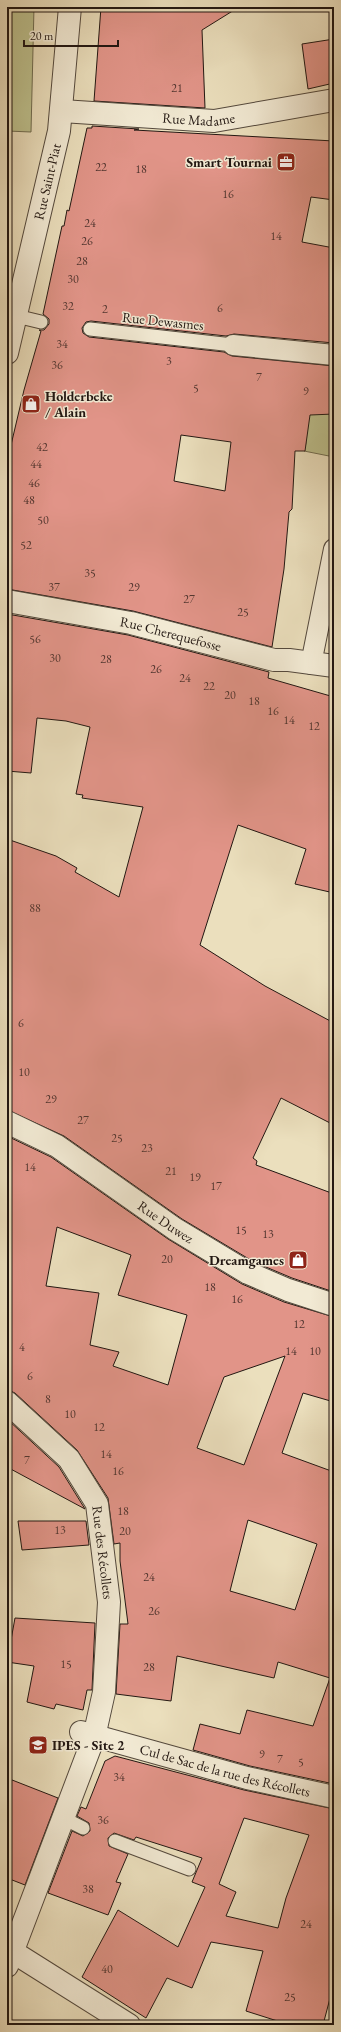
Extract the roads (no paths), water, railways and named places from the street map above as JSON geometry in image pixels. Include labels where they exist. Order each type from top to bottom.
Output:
[{"type":"street","name":"Rue Saint-Piat","points":[[7,353],[14,306],[59,131],[62,111],[70,7]]},
{"type":"street","name":"Rue Madame","points":[[62,111],[214,121],[334,100]]},
{"type":"street","points":[[233,345],[334,356]]},
{"type":"street","points":[[311,664],[334,549]]},
{"type":"street","name":"Rue Cherequefosse","points":[[7,601],[131,623],[274,660],[289,660],[334,666]]},
{"type":"street","name":"Rue Duwez","points":[[7,1122],[57,1146],[175,1229],[248,1273],[288,1290],[334,1304]]},
{"type":"street","name":"Rue des Récollets","points":[[7,1402],[69,1459],[97,1504],[109,1602],[104,1692],[87,1734],[63,1818],[9,1956]]},
{"type":"street","name":"Cul de Sac de la rue des Récollets","points":[[87,1734],[247,1778],[334,1797]]},
{"type":"street","points":[[9,1956],[129,2025]]},
{"type":"lane","points":[[14,306],[41,322]]},
{"type":"lane","name":"Rue Dewasmes","points":[[90,329],[233,345]]},
{"type":"lane","points":[[63,1818],[83,1828]]},
{"type":"lane","points":[[115,1841],[189,1869]]},
{"type":"place","name":"Smart Tournai","points":[[286,162]]},
{"type":"place","name":"Holderbeke / Alain","points":[[31,404]]},
{"type":"place","name":"Dreamgames","points":[[298,1260]]},
{"type":"place","name":"IPES - Site 2","points":[[38,1745]]}]
